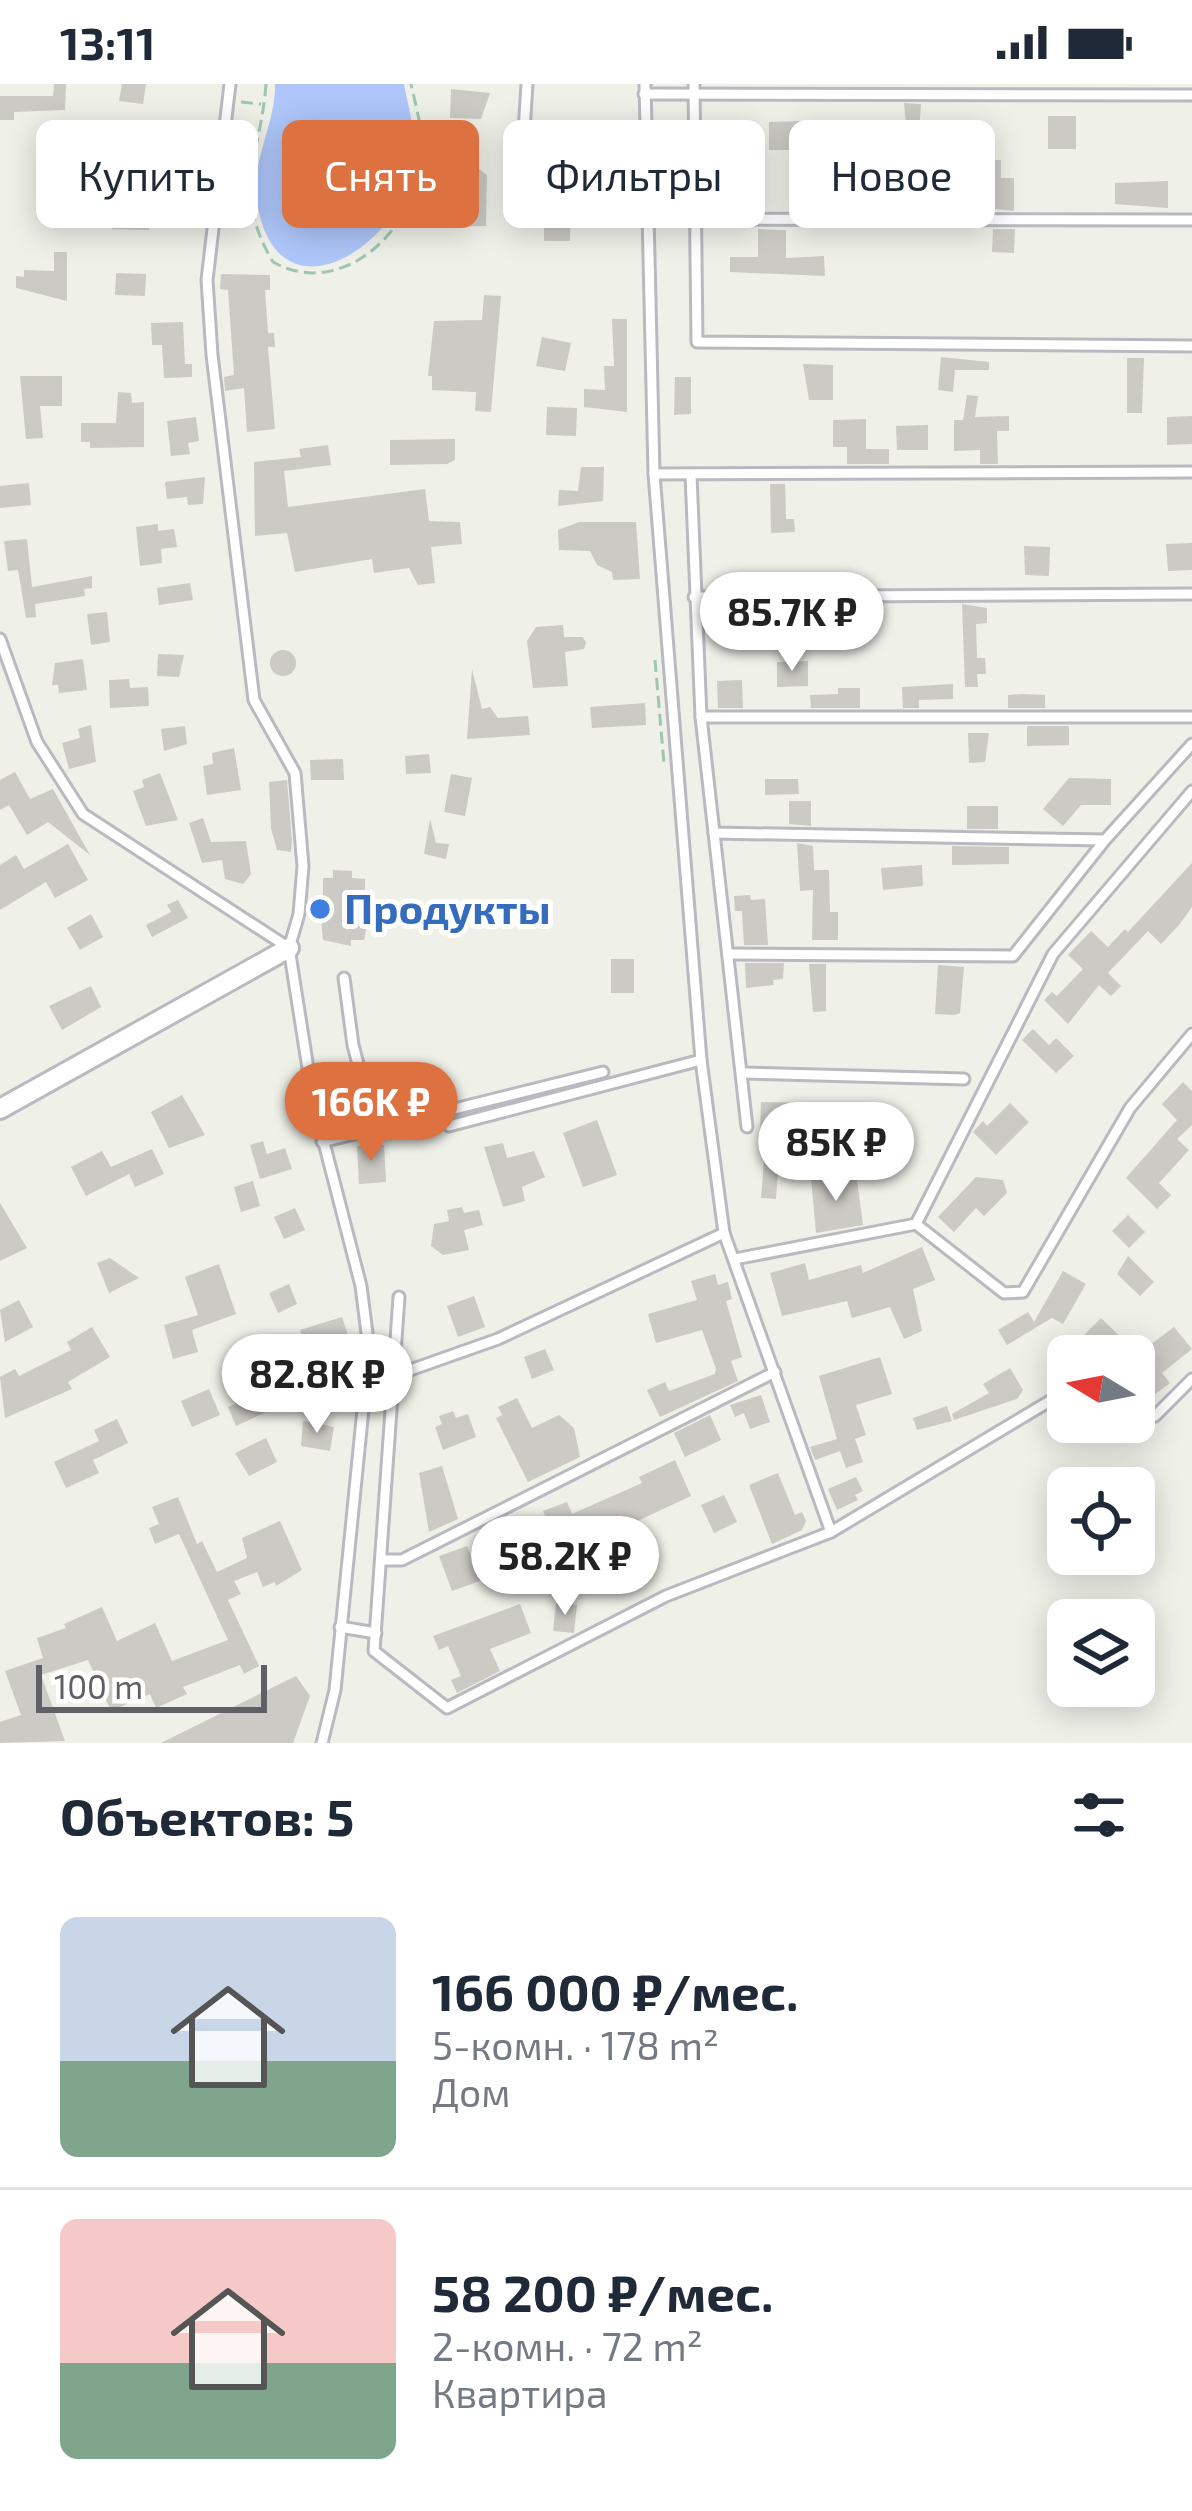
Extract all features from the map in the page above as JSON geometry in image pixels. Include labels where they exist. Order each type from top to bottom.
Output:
[{"type":"street","points":[[0,1109],[289,948]]},
{"type":"lane","points":[[230,84],[207,280],[212,356],[254,700],[295,773],[303,866],[299,914],[289,948],[322,1142],[361,1286],[367,1370],[335,1690],[322,1743]]},
{"type":"lane","points":[[525,120],[527,84]]},
{"type":"lane","points":[[831,1532],[724,1233],[701,1060],[654,474],[645,89],[1192,95]]},
{"type":"lane","points":[[694,89],[694,120]]},
{"type":"lane","points":[[765,219],[1192,220]]},
{"type":"lane","points":[[694,228],[693,333],[706,346],[1192,346]]},
{"type":"lane","points":[[654,474],[1192,472]]},
{"type":"lane","points":[[691,475],[701,717],[747,1127]]},
{"type":"lane","points":[[694,597],[1192,594]]},
{"type":"lane","points":[[0,639],[37,742],[83,814],[289,948]]},
{"type":"lane","points":[[701,717],[1192,717]]},
{"type":"lane","points":[[728,954],[1013,956],[1105,840],[1192,745]]},
{"type":"lane","points":[[916,1224],[1053,954],[1192,790]]},
{"type":"lane","points":[[714,833],[1105,840]]},
{"type":"lane","points":[[344,978],[353,1045],[375,1129]]},
{"type":"lane","points":[[735,1259],[916,1224],[1004,1293],[1023,1292],[1130,1108],[1192,1034]]},
{"type":"lane","points":[[448,1126],[701,1060]]},
{"type":"lane","points":[[322,1142],[603,1072]]},
{"type":"lane","points":[[742,1073],[964,1079]]},
{"type":"lane","points":[[396,1375],[498,1339],[724,1233]]},
{"type":"lane","points":[[399,1297],[374,1652],[447,1708],[666,1595],[831,1532],[1047,1403]]},
{"type":"lane","points":[[316,1366],[367,1370]]},
{"type":"lane","points":[[383,1560],[402,1559],[776,1372]]},
{"type":"lane","points":[[1155,1415],[1192,1379]]},
{"type":"lane","points":[[340,1628],[376,1633]]},
{"type":"path","points":[[266,84],[248,171],[256,226],[273,262],[306,274],[328,273],[382,244],[410,197],[423,155],[411,84]]},
{"type":"path","points":[[228,101],[262,104]]},
{"type":"water","points":[[275,84],[404,84],[411,120],[282,120],[282,228],[382,228],[337,261],[311,266],[287,260],[269,239],[258,204],[258,171]]},
{"type":"building","points":[[54,84],[66,84],[65,110],[14,112],[14,120],[0,120],[0,96],[53,96]]},
{"type":"building","points":[[122,84],[146,84],[143,104],[119,101]]},
{"type":"building","points":[[451,89],[490,93],[481,119],[450,118]]},
{"type":"building","points":[[904,103],[921,104],[920,120],[906,120]]},
{"type":"building","points":[[1048,116],[1076,116],[1076,149],[1048,149]]},
{"type":"building","points":[[789,121],[789,150],[769,150],[769,122]]},
{"type":"building","points":[[995,160],[1001,160],[1001,178],[1014,178],[1014,211],[995,209]]},
{"type":"building","points":[[479,169],[487,175],[486,226],[479,226]]},
{"type":"building","points":[[1168,181],[1168,208],[1115,204],[1115,183]]},
{"type":"building","points":[[544,228],[570,228],[570,241],[544,241]]},
{"type":"building","points":[[758,229],[786,230],[786,258],[824,256],[825,276],[730,272],[730,257],[758,257]]},
{"type":"building","points":[[993,229],[1015,229],[1014,253],[992,252]]},
{"type":"building","points":[[54,252],[67,252],[67,301],[16,288],[16,276],[24,277],[24,270],[54,271]]},
{"type":"building","points":[[116,273],[146,274],[145,296],[115,295]]},
{"type":"building","points":[[221,274],[270,275],[270,290],[265,290],[268,333],[274,333],[275,347],[268,347],[275,429],[247,432],[244,388],[225,391],[224,377],[234,375],[228,290],[220,289]]},
{"type":"building","points":[[484,295],[501,296],[491,412],[475,411],[476,392],[432,390],[432,376],[428,376],[434,321],[482,320]]},
{"type":"building","points":[[612,319],[627,319],[627,412],[584,407],[584,389],[605,390],[604,366],[614,366]]},
{"type":"building","points":[[183,322],[185,364],[192,364],[192,377],[164,378],[162,345],[152,345],[151,323]]},
{"type":"building","points":[[542,337],[571,343],[565,371],[536,366]]},
{"type":"building","points":[[941,357],[989,362],[989,370],[955,370],[953,392],[938,390]]},
{"type":"building","points":[[1127,358],[1144,358],[1142,413],[1127,413]]},
{"type":"building","points":[[803,364],[833,365],[833,400],[809,400]]},
{"type":"building","points":[[20,376],[62,376],[62,406],[40,406],[43,438],[26,439]]},
{"type":"building","points":[[675,377],[691,377],[691,414],[674,415]]},
{"type":"building","points":[[118,392],[131,393],[132,403],[144,402],[144,447],[90,448],[90,442],[81,442],[81,423],[116,423]]},
{"type":"building","points":[[967,395],[978,396],[975,417],[1009,416],[1009,431],[997,431],[998,464],[980,464],[980,450],[954,451],[954,420],[963,420]]},
{"type":"building","points":[[547,407],[577,408],[576,436],[546,435]]},
{"type":"building","points":[[1192,416],[1192,444],[1167,445],[1167,417]]},
{"type":"building","points":[[196,417],[199,441],[188,443],[190,454],[171,456],[167,421]]},
{"type":"building","points":[[866,419],[866,449],[889,449],[889,464],[847,464],[847,447],[833,447],[833,420]]},
{"type":"building","points":[[928,425],[928,450],[897,450],[896,426]]},
{"type":"building","points":[[455,439],[455,460],[447,464],[390,465],[390,440]]},
{"type":"building","points":[[328,445],[331,465],[284,471],[288,507],[425,489],[429,521],[460,522],[462,544],[431,547],[435,583],[418,585],[409,568],[374,573],[372,559],[295,572],[287,533],[255,536],[254,462],[301,457],[299,449]]},
{"type":"building","points":[[581,467],[604,467],[603,501],[558,506],[559,490],[578,491]]},
{"type":"building","points":[[205,477],[203,504],[188,505],[187,497],[167,499],[165,482]]},
{"type":"building","points":[[29,483],[31,505],[0,508],[0,486]]},
{"type":"building","points":[[770,484],[785,484],[786,519],[794,519],[795,532],[771,533]]},
{"type":"building","points":[[579,522],[636,522],[640,579],[613,580],[612,572],[597,565],[590,551],[559,550],[558,530]]},
{"type":"building","points":[[158,524],[158,531],[174,529],[177,547],[161,549],[162,563],[140,566],[136,527]]},
{"type":"building","points":[[27,539],[32,587],[92,576],[92,588],[84,589],[85,596],[35,604],[36,617],[26,618],[18,570],[8,571],[4,541]]},
{"type":"building","points":[[1192,543],[1192,570],[1168,571],[1166,544]]},
{"type":"building","points":[[1024,546],[1050,547],[1049,576],[1025,575]]},
{"type":"building","points":[[190,583],[193,600],[159,605],[157,588]]},
{"type":"building","points":[[962,604],[987,608],[987,623],[976,624],[977,658],[985,658],[986,674],[977,674],[978,687],[965,687]]},
{"type":"building","points":[[711,606],[731,606],[732,632],[712,633]]},
{"type":"building","points":[[107,612],[110,642],[91,645],[87,614]]},
{"type":"building","points":[[563,625],[564,637],[583,637],[586,643],[584,649],[565,652],[568,686],[533,688],[527,641],[536,627]]},
{"type":"building","points":[[283,650],[296,663],[283,676],[270,663]]},
{"type":"building","points":[[158,654],[184,655],[179,677],[157,676]]},
{"type":"building","points":[[83,659],[87,690],[59,693],[58,685],[52,685],[55,663]]},
{"type":"building","points":[[808,661],[808,686],[777,687],[777,662]]},
{"type":"building","points":[[472,669],[482,709],[490,707],[498,718],[528,716],[530,735],[467,739]]},
{"type":"building","points":[[129,679],[130,688],[148,687],[149,706],[110,708],[109,680]]},
{"type":"building","points":[[742,680],[743,708],[718,708],[717,681]]},
{"type":"building","points":[[953,684],[953,699],[919,700],[919,708],[903,708],[902,687]]},
{"type":"building","points":[[838,688],[860,688],[860,708],[811,708],[810,695],[838,694]]},
{"type":"building","points":[[1008,695],[1045,695],[1045,708],[1008,708]]},
{"type":"building","points":[[645,703],[646,725],[592,728],[590,707]]},
{"type":"building","points":[[91,725],[96,762],[69,769],[62,743],[80,738],[78,729]]},
{"type":"building","points":[[185,726],[187,744],[164,751],[161,729]]},
{"type":"building","points":[[1027,726],[1069,726],[1069,745],[1027,746]]},
{"type":"building","points":[[968,733],[989,733],[985,762],[969,763]]},
{"type":"building","points":[[234,748],[241,790],[207,795],[203,766],[213,764],[212,753]]},
{"type":"building","points":[[429,754],[431,773],[406,774],[405,756]]},
{"type":"building","points":[[343,759],[344,780],[311,780],[310,760]]},
{"type":"building","points":[[15,772],[30,799],[53,789],[90,855],[48,822],[27,835],[9,805],[0,810],[0,780]]},
{"type":"building","points":[[160,773],[178,820],[146,826],[133,791],[144,787],[142,780]]},
{"type":"building","points":[[451,774],[472,778],[465,816],[444,812]]},
{"type":"building","points":[[1069,778],[1111,779],[1111,805],[1081,805],[1063,826],[1043,809]]},
{"type":"building","points":[[765,779],[798,779],[799,794],[765,795]]},
{"type":"building","points":[[287,780],[291,852],[277,850],[271,828],[269,782]]},
{"type":"building","points":[[789,801],[811,801],[811,826],[789,824]]},
{"type":"building","points":[[967,806],[998,806],[998,829],[967,829]]},
{"type":"building","points":[[203,818],[211,842],[246,841],[251,874],[243,884],[225,879],[222,860],[202,863],[189,823]]},
{"type":"building","points":[[430,819],[436,843],[449,844],[446,859],[424,854]]},
{"type":"building","points":[[797,843],[813,846],[814,870],[829,870],[830,912],[838,912],[838,940],[812,940],[813,890],[800,891]]},
{"type":"building","points":[[68,844],[88,880],[55,898],[46,882],[0,910],[0,865],[16,855],[24,869]]},
{"type":"building","points":[[952,846],[1009,847],[1009,864],[952,865]]},
{"type":"building","points":[[1192,863],[1192,907],[1179,925],[1161,944],[1148,931],[1108,973],[1121,986],[1111,996],[1099,985],[1068,1024],[1044,1000],[1052,992],[1057,996],[1083,969],[1068,955],[1091,931],[1108,947]]},
{"type":"building","points":[[922,865],[923,886],[883,890],[881,868]]},
{"type":"building","points":[[333,870],[352,871],[352,878],[365,879],[365,899],[372,899],[364,940],[351,940],[351,946],[323,940],[319,898],[323,898],[323,878],[333,878]]},
{"type":"building","points":[[750,895],[751,900],[765,899],[768,945],[744,945],[742,911],[735,911],[734,896]]},
{"type":"building","points":[[178,900],[188,918],[152,937],[146,925],[171,912],[167,905]]},
{"type":"building","points":[[91,914],[103,937],[80,950],[67,928]]},
{"type":"building","points":[[611,959],[634,959],[634,993],[611,993]]},
{"type":"building","points":[[745,963],[784,963],[783,979],[773,980],[774,985],[746,988]]},
{"type":"building","points":[[809,964],[826,964],[826,1011],[813,1012]]},
{"type":"building","points":[[938,965],[964,967],[960,1013],[955,1015],[935,1014]]},
{"type":"building","points":[[91,986],[101,1007],[62,1030],[49,1006]]},
{"type":"building","points":[[1033,1029],[1049,1045],[1056,1038],[1074,1056],[1056,1073],[1022,1040]]},
{"type":"building","points":[[1183,1082],[1192,1091],[1192,1125],[1177,1139],[1189,1150],[1159,1183],[1171,1195],[1157,1209],[1126,1178],[1177,1120],[1162,1104]]},
{"type":"building","points":[[182,1095],[205,1135],[169,1148],[151,1112]]},
{"type":"building","points":[[761,1102],[823,1103],[823,1135],[798,1134],[795,1171],[778,1170],[776,1199],[761,1198],[766,1133],[760,1133]]},
{"type":"building","points":[[1010,1103],[1029,1122],[996,1155],[973,1132],[983,1121],[987,1126]]},
{"type":"building","points":[[867,1107],[884,1107],[883,1131],[858,1131],[858,1114],[867,1114]]},
{"type":"building","points":[[597,1120],[617,1175],[583,1187],[563,1133]]},
{"type":"building","points":[[263,1141],[267,1154],[285,1148],[292,1169],[260,1179],[250,1145]]},
{"type":"building","points":[[503,1143],[507,1158],[534,1151],[545,1177],[522,1187],[525,1201],[503,1207],[484,1147]]},
{"type":"building","points":[[384,1145],[386,1182],[359,1184],[357,1146]]},
{"type":"building","points":[[152,1149],[164,1174],[135,1187],[129,1174],[86,1196],[71,1167],[102,1151],[111,1167]]},
{"type":"building","points":[[976,1177],[1003,1180],[1007,1193],[984,1216],[976,1208],[954,1232],[938,1217]]},
{"type":"building","points":[[811,1178],[857,1180],[863,1225],[816,1233]]},
{"type":"building","points":[[253,1181],[260,1206],[241,1212],[234,1187]]},
{"type":"building","points":[[0,1203],[27,1248],[0,1261]]},
{"type":"building","points":[[462,1207],[464,1213],[479,1210],[483,1225],[464,1230],[469,1250],[443,1255],[431,1246],[434,1224],[449,1221],[447,1210]]},
{"type":"building","points":[[295,1208],[305,1230],[284,1239],[274,1217]]},
{"type":"building","points":[[1128,1215],[1145,1232],[1129,1248],[1112,1231]]},
{"type":"building","points":[[922,1247],[935,1280],[913,1289],[922,1331],[904,1339],[890,1307],[852,1318],[847,1301],[782,1316],[770,1273],[805,1263],[809,1280],[861,1265],[863,1273]]},
{"type":"building","points":[[1128,1256],[1154,1282],[1140,1296],[1117,1274]]},
{"type":"building","points":[[110,1258],[139,1278],[109,1293],[97,1263]]},
{"type":"building","points":[[219,1264],[236,1314],[192,1330],[198,1352],[173,1359],[164,1325],[198,1315],[185,1277]]},
{"type":"building","points":[[1063,1271],[1086,1284],[1063,1324],[1052,1318],[1007,1345],[998,1330],[1028,1312],[1034,1322]]},
{"type":"building","points":[[715,1274],[718,1285],[728,1282],[732,1299],[726,1301],[742,1357],[731,1361],[738,1381],[660,1417],[647,1390],[665,1382],[669,1391],[715,1374],[716,1369],[702,1330],[656,1343],[648,1314],[697,1300],[691,1281]]},
{"type":"building","points":[[289,1284],[297,1304],[278,1313],[269,1293]]},
{"type":"building","points":[[474,1296],[485,1327],[458,1337],[447,1306]]},
{"type":"building","points":[[19,1300],[33,1327],[5,1342],[0,1310]]},
{"type":"building","points":[[342,1317],[349,1338],[306,1351],[300,1330]]},
{"type":"building","points":[[1101,1318],[1119,1335],[1084,1335]]},
{"type":"building","points":[[92,1327],[110,1357],[68,1382],[72,1389],[5,1418],[0,1377],[15,1369],[19,1376],[71,1350],[67,1342]]},
{"type":"building","points":[[1174,1327],[1192,1349],[1162,1373],[1170,1383],[1155,1394],[1155,1341]]},
{"type":"building","points":[[545,1349],[554,1370],[532,1379],[524,1357]]},
{"type":"building","points":[[880,1357],[892,1394],[856,1405],[866,1435],[855,1439],[863,1462],[846,1468],[840,1451],[815,1460],[810,1447],[837,1439],[819,1376]]},
{"type":"building","points":[[1010,1368],[1023,1390],[1017,1399],[954,1420],[952,1414],[989,1393],[983,1384]]},
{"type":"building","points":[[309,1375],[354,1384],[352,1407],[312,1393]]},
{"type":"building","points":[[209,1389],[220,1415],[192,1427],[181,1401]]},
{"type":"building","points":[[259,1393],[268,1411],[236,1426],[228,1407]]},
{"type":"building","points":[[761,1395],[770,1422],[750,1429],[744,1413],[735,1417],[730,1405]]},
{"type":"building","points":[[517,1398],[532,1428],[559,1415],[574,1428],[580,1457],[528,1482],[496,1418],[502,1415],[498,1407]]},
{"type":"building","points":[[947,1406],[952,1421],[917,1430],[913,1418]]},
{"type":"building","points":[[453,1411],[456,1418],[468,1414],[476,1437],[443,1450],[435,1427],[442,1424],[439,1416]]},
{"type":"building","points":[[710,1415],[721,1440],[685,1457],[674,1433]]},
{"type":"building","points":[[117,1419],[128,1443],[93,1460],[99,1473],[66,1488],[54,1462],[99,1441],[94,1430]]},
{"type":"building","points":[[303,1421],[334,1427],[330,1451],[301,1446]]},
{"type":"building","points":[[266,1438],[277,1462],[249,1476],[235,1453]]},
{"type":"building","points":[[675,1460],[691,1496],[588,1544],[592,1552],[577,1558],[565,1530],[553,1535],[543,1511],[567,1502],[572,1514],[642,1483],[639,1477]]},
{"type":"building","points":[[442,1466],[458,1519],[429,1532],[419,1473]]},
{"type":"building","points":[[778,1473],[795,1515],[802,1512],[806,1521],[802,1530],[772,1544],[749,1485]]},
{"type":"building","points":[[856,1477],[863,1491],[855,1495],[858,1500],[837,1510],[828,1489]]},
{"type":"building","points":[[724,1495],[737,1522],[714,1533],[701,1505]]},
{"type":"building","points":[[178,1497],[197,1544],[202,1541],[217,1572],[247,1558],[242,1538],[280,1521],[302,1570],[276,1586],[275,1582],[263,1587],[257,1572],[234,1581],[241,1594],[228,1600],[259,1666],[244,1674],[240,1665],[183,1687],[187,1694],[156,1708],[150,1694],[111,1711],[88,1660],[41,1675],[65,1741],[0,1743],[0,1722],[21,1715],[5,1671],[43,1658],[37,1638],[66,1628],[64,1624],[102,1607],[117,1641],[155,1623],[172,1661],[228,1640],[179,1534],[155,1544],[149,1528],[159,1524],[152,1507]]},
{"type":"building","points":[[525,1529],[542,1572],[510,1586],[490,1538]]},
{"type":"building","points":[[467,1546],[475,1566],[485,1571],[480,1581],[452,1591],[439,1556]]},
{"type":"building","points":[[556,1603],[577,1605],[574,1633],[553,1631]]},
{"type":"building","points":[[520,1604],[531,1633],[490,1649],[500,1671],[457,1693],[451,1680],[461,1676],[448,1646],[439,1650],[433,1636]]},
{"type":"building","points":[[296,1676],[310,1696],[293,1743],[161,1743]]},
{"type":"place","name":"Продукты","points":[[320,909]]}]
